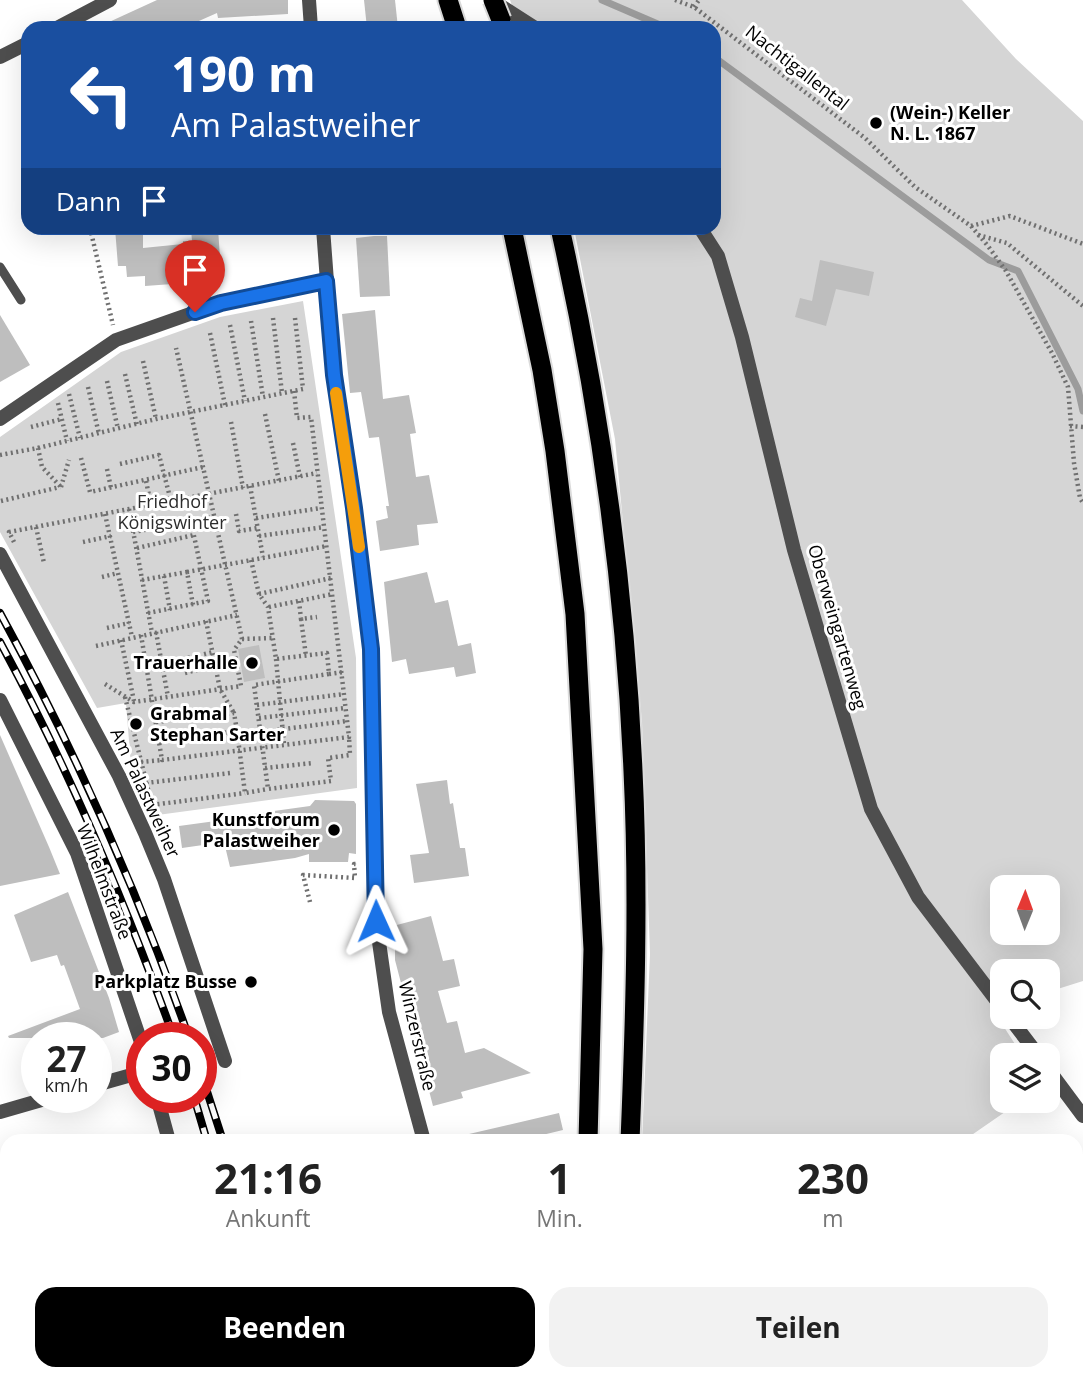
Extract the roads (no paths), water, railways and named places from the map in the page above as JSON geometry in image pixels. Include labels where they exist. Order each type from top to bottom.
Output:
[{"type":"highway","points":[[492,0],[501,21]]},
{"type":"highway","points":[[449,2],[455,21]]},
{"type":"highway","points":[[513,235],[542,370],[567,533],[575,614],[593,949],[588,1134]]},
{"type":"highway","points":[[561,235],[595,402],[621,594],[633,773],[635,953],[630,1134]]},
{"type":"street","points":[[70,21],[110,0]]},
{"type":"street","points":[[309,0],[310,21]]},
{"type":"street","points":[[492,0],[524,21]]},
{"type":"street","points":[[0,57],[21,46]]},
{"type":"street","name":"Winzerstraße","points":[[323,235],[334,375],[371,649],[376,921],[389,1012],[422,1134]]},
{"type":"street","name":"Oberweingartenweg","points":[[704,235],[722,267],[742,337],[794,550],[871,809],[918,897],[990,992]]},
{"type":"street","points":[[0,419],[116,340],[221,303],[326,281]]},
{"type":"street","name":"Am Palastweiher","points":[[0,554],[118,776],[145,833],[164,879],[225,1061]]},
{"type":"street","name":"Wilhelmstraße","points":[[0,701],[77,853],[134,1022]]},
{"type":"street","points":[[1018,1029],[1029,1043]]},
{"type":"street","points":[[1060,1085],[1083,1116]]},
{"type":"street","points":[[0,1112],[21,1106]]},
{"type":"street","points":[[161,1113],[167,1134]]},
{"type":"lane","points":[[0,267],[21,300]]},
{"type":"waterway","points":[[602,0],[651,21]]},
{"type":"waterway","points":[[721,62],[989,260],[1018,271],[1078,389],[1083,411]]},
{"type":"railway","points":[[0,613],[54,716],[103,821],[183,1022]]},
{"type":"railway","points":[[0,642],[72,787],[136,937],[168,1022]]},
{"type":"railway","points":[[199,1113],[205,1134]]},
{"type":"railway","points":[[214,1113],[221,1134]]},
{"type":"place","name":"(Wein-) Keller N. L. 1867","points":[[876,123]]},
{"type":"place","name":"Trauerhalle","points":[[252,663]]},
{"type":"place","name":"Grabmal Stephan Sarter","points":[[136,724]]},
{"type":"place","name":"Kunstforum Palastweiher","points":[[334,830]]},
{"type":"place","name":"Parkplatz Busse","points":[[251,982]]},
{"type":"park label","name":"Friedhof Königswinter","points":[[172,512]]}]
